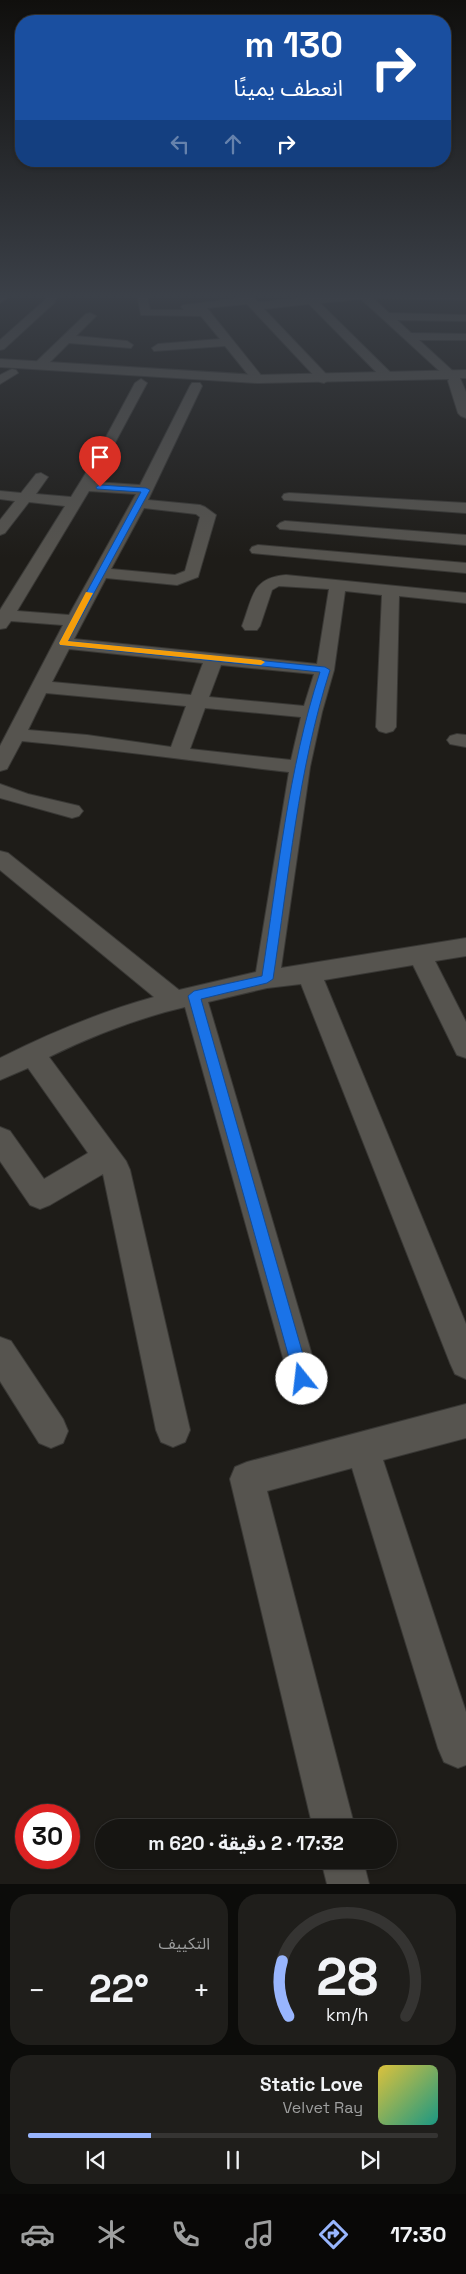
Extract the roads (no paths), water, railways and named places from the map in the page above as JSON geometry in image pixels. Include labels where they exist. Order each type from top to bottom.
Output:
[{"type":"street","points":[[74,621],[3,619],[84,486],[142,382]]},
{"type":"street","points":[[169,382],[196,386],[291,387],[376,382]]},
{"type":"street","points":[[460,382],[466,411]]},
{"type":"street","points":[[0,765],[74,621],[143,496],[196,386]]},
{"type":"street","points":[[0,530],[41,477]]},
{"type":"street","points":[[84,486],[143,496],[200,510],[208,515],[192,574],[177,580],[100,573]]},
{"type":"street","points":[[0,495],[74,502]]},
{"type":"street","points":[[289,497],[466,508]]},
{"type":"street","points":[[286,526],[466,540]]},
{"type":"street","points":[[258,550],[466,568]]},
{"type":"street","points":[[251,626],[265,587],[275,581],[286,580],[338,584],[466,598]]},
{"type":"street","points":[[267,979],[300,767],[312,712],[325,670],[338,584]]},
{"type":"street","points":[[386,727],[391,589]]},
{"type":"street","points":[[63,643],[325,670]]},
{"type":"street","points":[[178,754],[214,658]]},
{"type":"street","points":[[40,687],[312,712]]},
{"type":"street","points":[[16,735],[87,741],[178,754],[300,767]]},
{"type":"street","points":[[0,791],[22,799],[72,811]]},
{"type":"street","points":[[0,858],[184,998],[302,1379]]},
{"type":"street","points":[[0,1070],[117,1017],[184,998],[267,979],[309,974],[466,947]]},
{"type":"street","points":[[420,954],[466,1048]]},
{"type":"street","points":[[309,974],[466,1363]]},
{"type":"street","points":[[32,1054],[116,1170],[173,1430]]},
{"type":"street","points":[[0,1139],[40,1196],[106,1157]]},
{"type":"street","points":[[0,1352],[51,1431]]},
{"type":"street","points":[[332,1819],[247,1480],[466,1421]]},
{"type":"street","points":[[363,1449],[458,1748]]},
{"type":"street","points":[[344,1869],[348,1884]]}]
